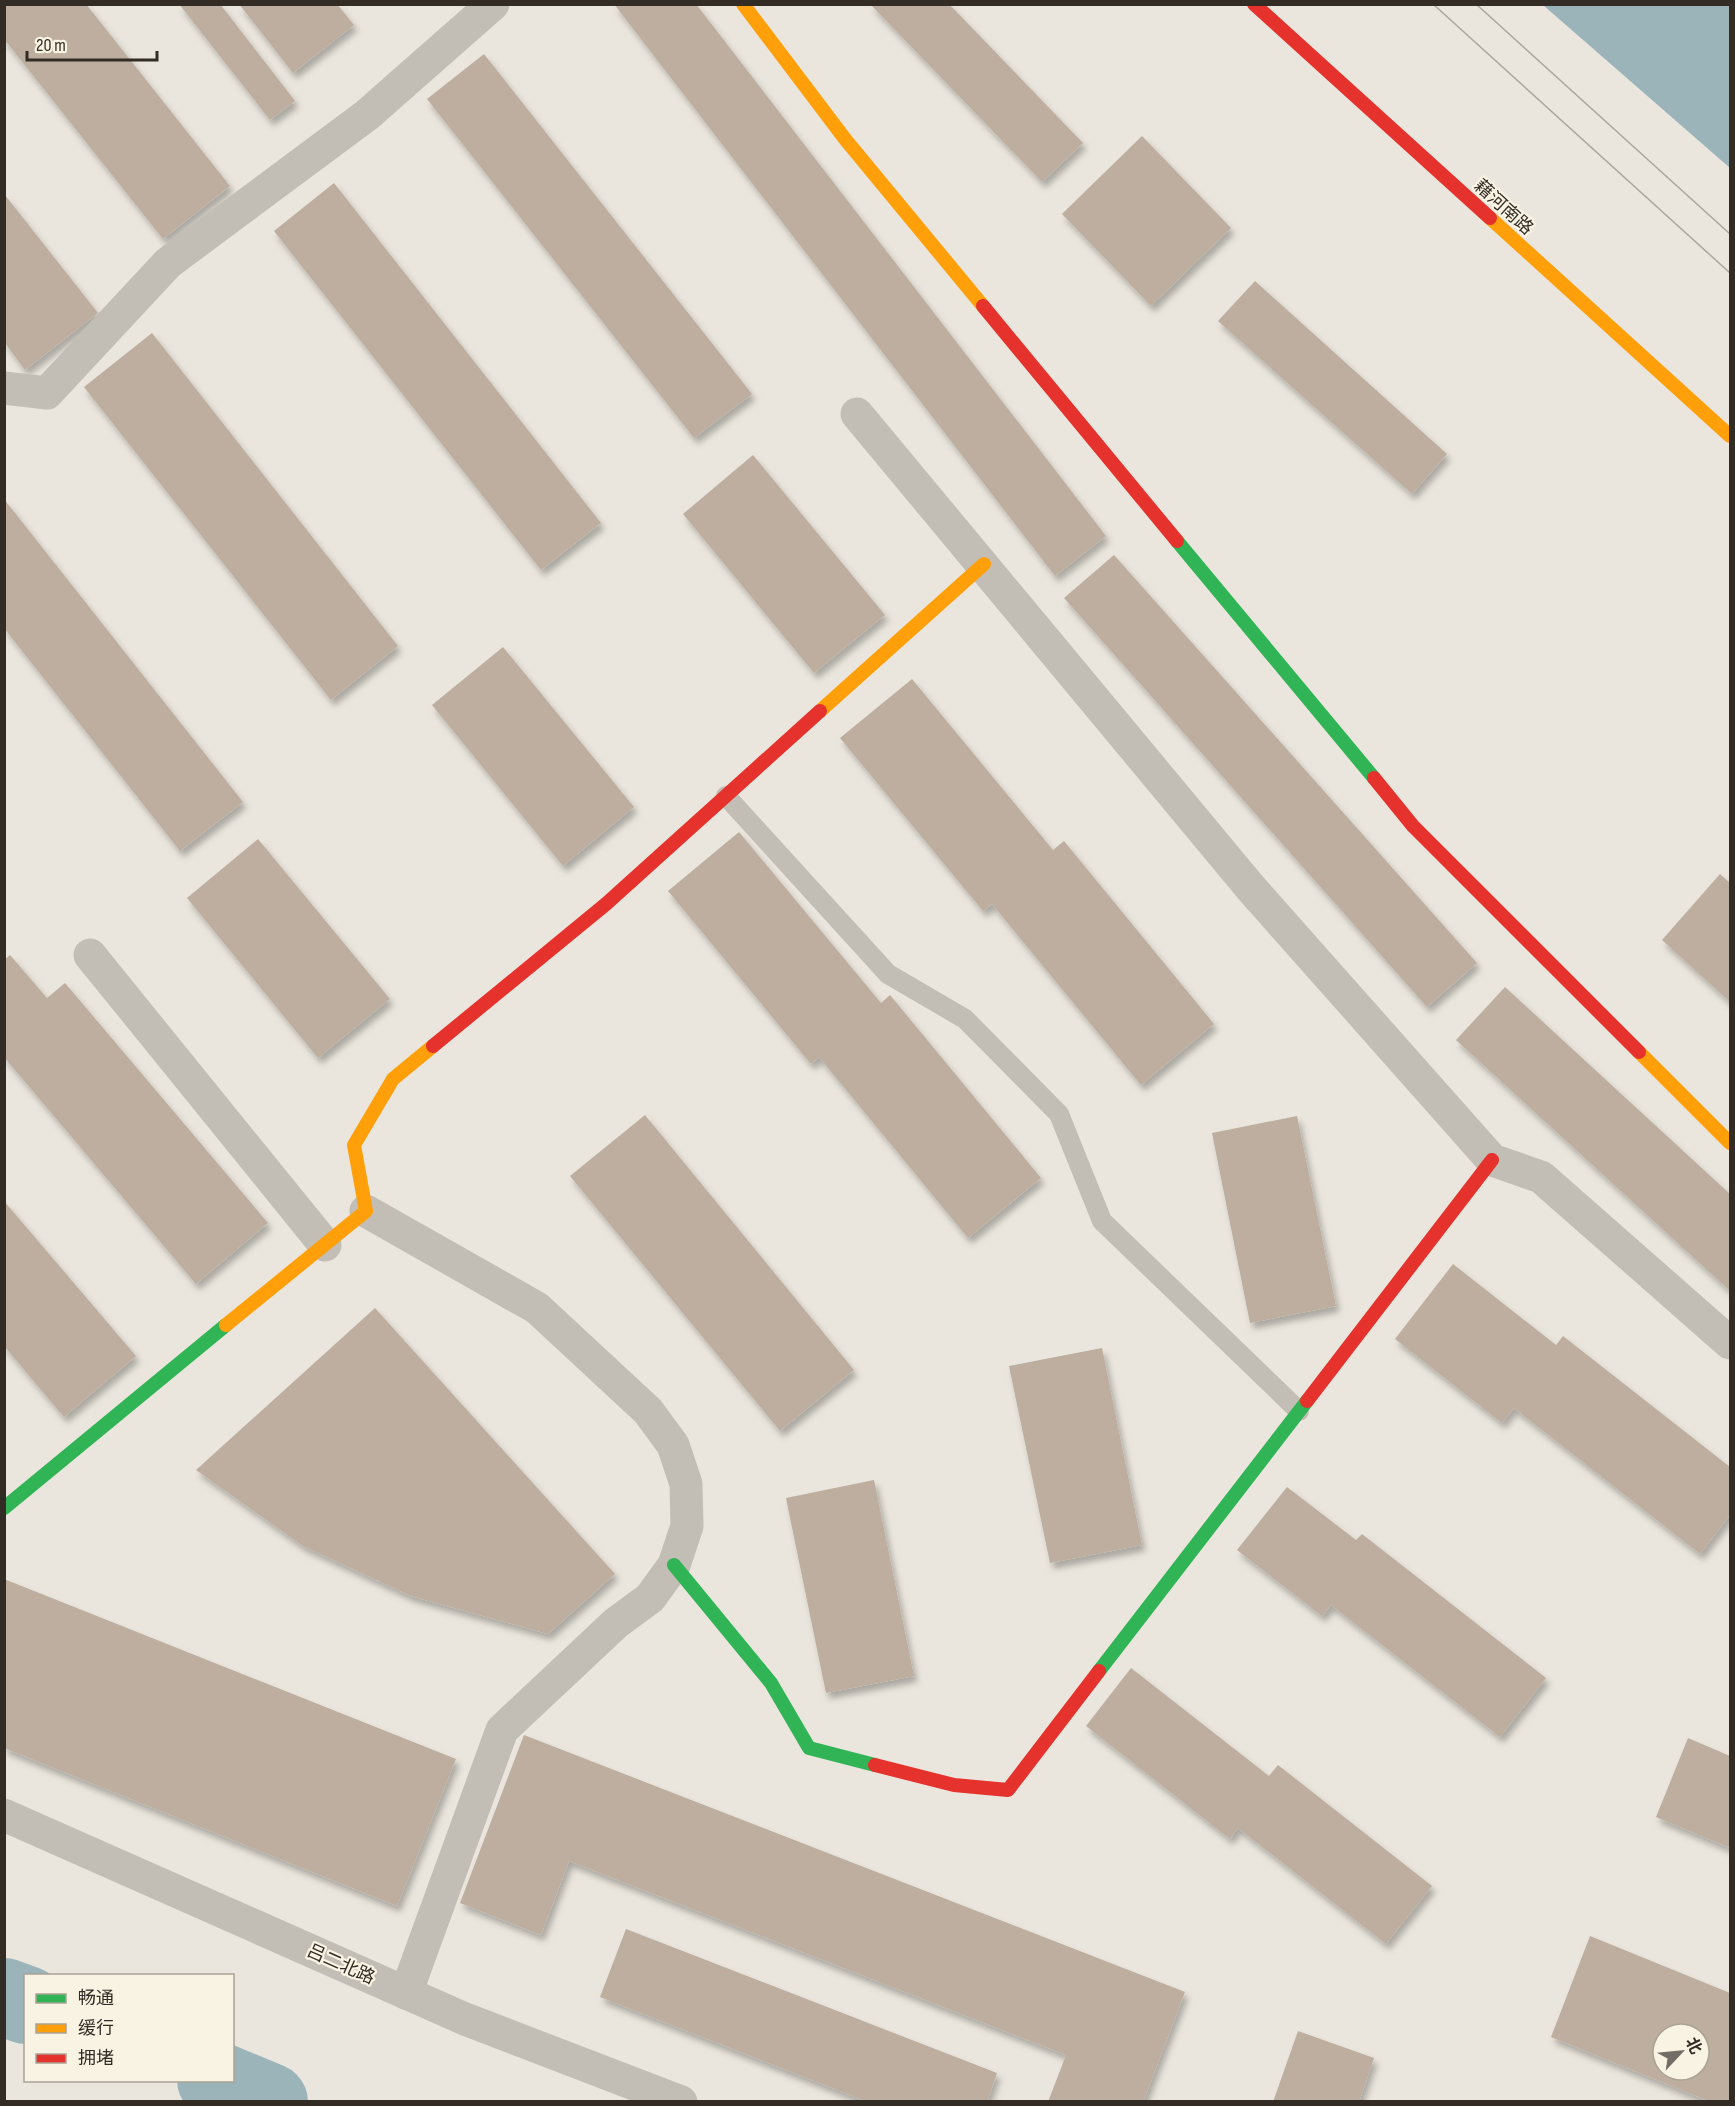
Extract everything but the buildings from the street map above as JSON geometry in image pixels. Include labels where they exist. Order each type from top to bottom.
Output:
[{"type":"street","points":[[4,388],[47,393],[168,263],[367,115],[493,4]]},
{"type":"street","points":[[743,4],[845,139],[1413,826],[1731,1143]]},
{"type":"street","name":"藉河南路","points":[[1254,4],[1731,436]]},
{"type":"street","points":[[857,414],[984,564],[1250,887],[1492,1160],[1541,1177],[1731,1343]]},
{"type":"street","points":[[366,1211],[354,1145],[393,1079],[606,904],[984,564]]},
{"type":"street","points":[[90,955],[325,1245]]},
{"type":"street","points":[[674,1565],[771,1683],[809,1748],[954,1785],[1008,1790],[1492,1160]]},
{"type":"street","points":[[4,1508],[366,1211]]},
{"type":"street","points":[[366,1211],[537,1308],[648,1412],[673,1445],[686,1484],[687,1526],[674,1565],[650,1598],[616,1623],[502,1730],[406,1993]]},
{"type":"street","name":"吕二北路","points":[[4,1815],[465,2019],[681,2102]]},
{"type":"lane","points":[[726,796],[888,974],[965,1019],[1059,1114],[1102,1221],[1299,1411]]},
{"type":"water","points":[[1543,5],[1730,5],[1730,168]]},
{"type":"waterway","points":[[4,1997],[24,2004]]},
{"type":"waterway","points":[[221,2082],[269,2102]]},
{"type":"tram line","points":[[1433,4],[1730,273]]},
{"type":"tram line","points":[[1476,4],[1730,234]]},
{"type":"traffic: fast","points":[[1177,541],[1374,778]]},
{"type":"traffic: fast","points":[[4,1508],[226,1325]]},
{"type":"traffic: fast","points":[[1099,1671],[1307,1401]]},
{"type":"traffic: fast","points":[[674,1565],[771,1683],[809,1748],[875,1765]]},
{"type":"traffic: slow","points":[[743,4],[845,139],[983,306]]},
{"type":"traffic: slow","points":[[1490,218],[1730,436]]},
{"type":"traffic: slow","points":[[820,711],[984,564]]},
{"type":"traffic: slow","points":[[226,1325],[366,1211],[354,1145],[393,1079],[433,1046]]},
{"type":"traffic: slow","points":[[1639,1052],[1730,1143]]},
{"type":"traffic: jam","points":[[1254,4],[1490,218]]},
{"type":"traffic: jam","points":[[983,306],[1177,541]]},
{"type":"traffic: jam","points":[[433,1046],[606,904],[820,711]]},
{"type":"traffic: jam","points":[[1374,778],[1413,826],[1639,1052]]},
{"type":"traffic: jam","points":[[1307,1401],[1492,1160]]},
{"type":"traffic: jam","points":[[875,1765],[954,1785],[1008,1790],[1099,1671]]}]
